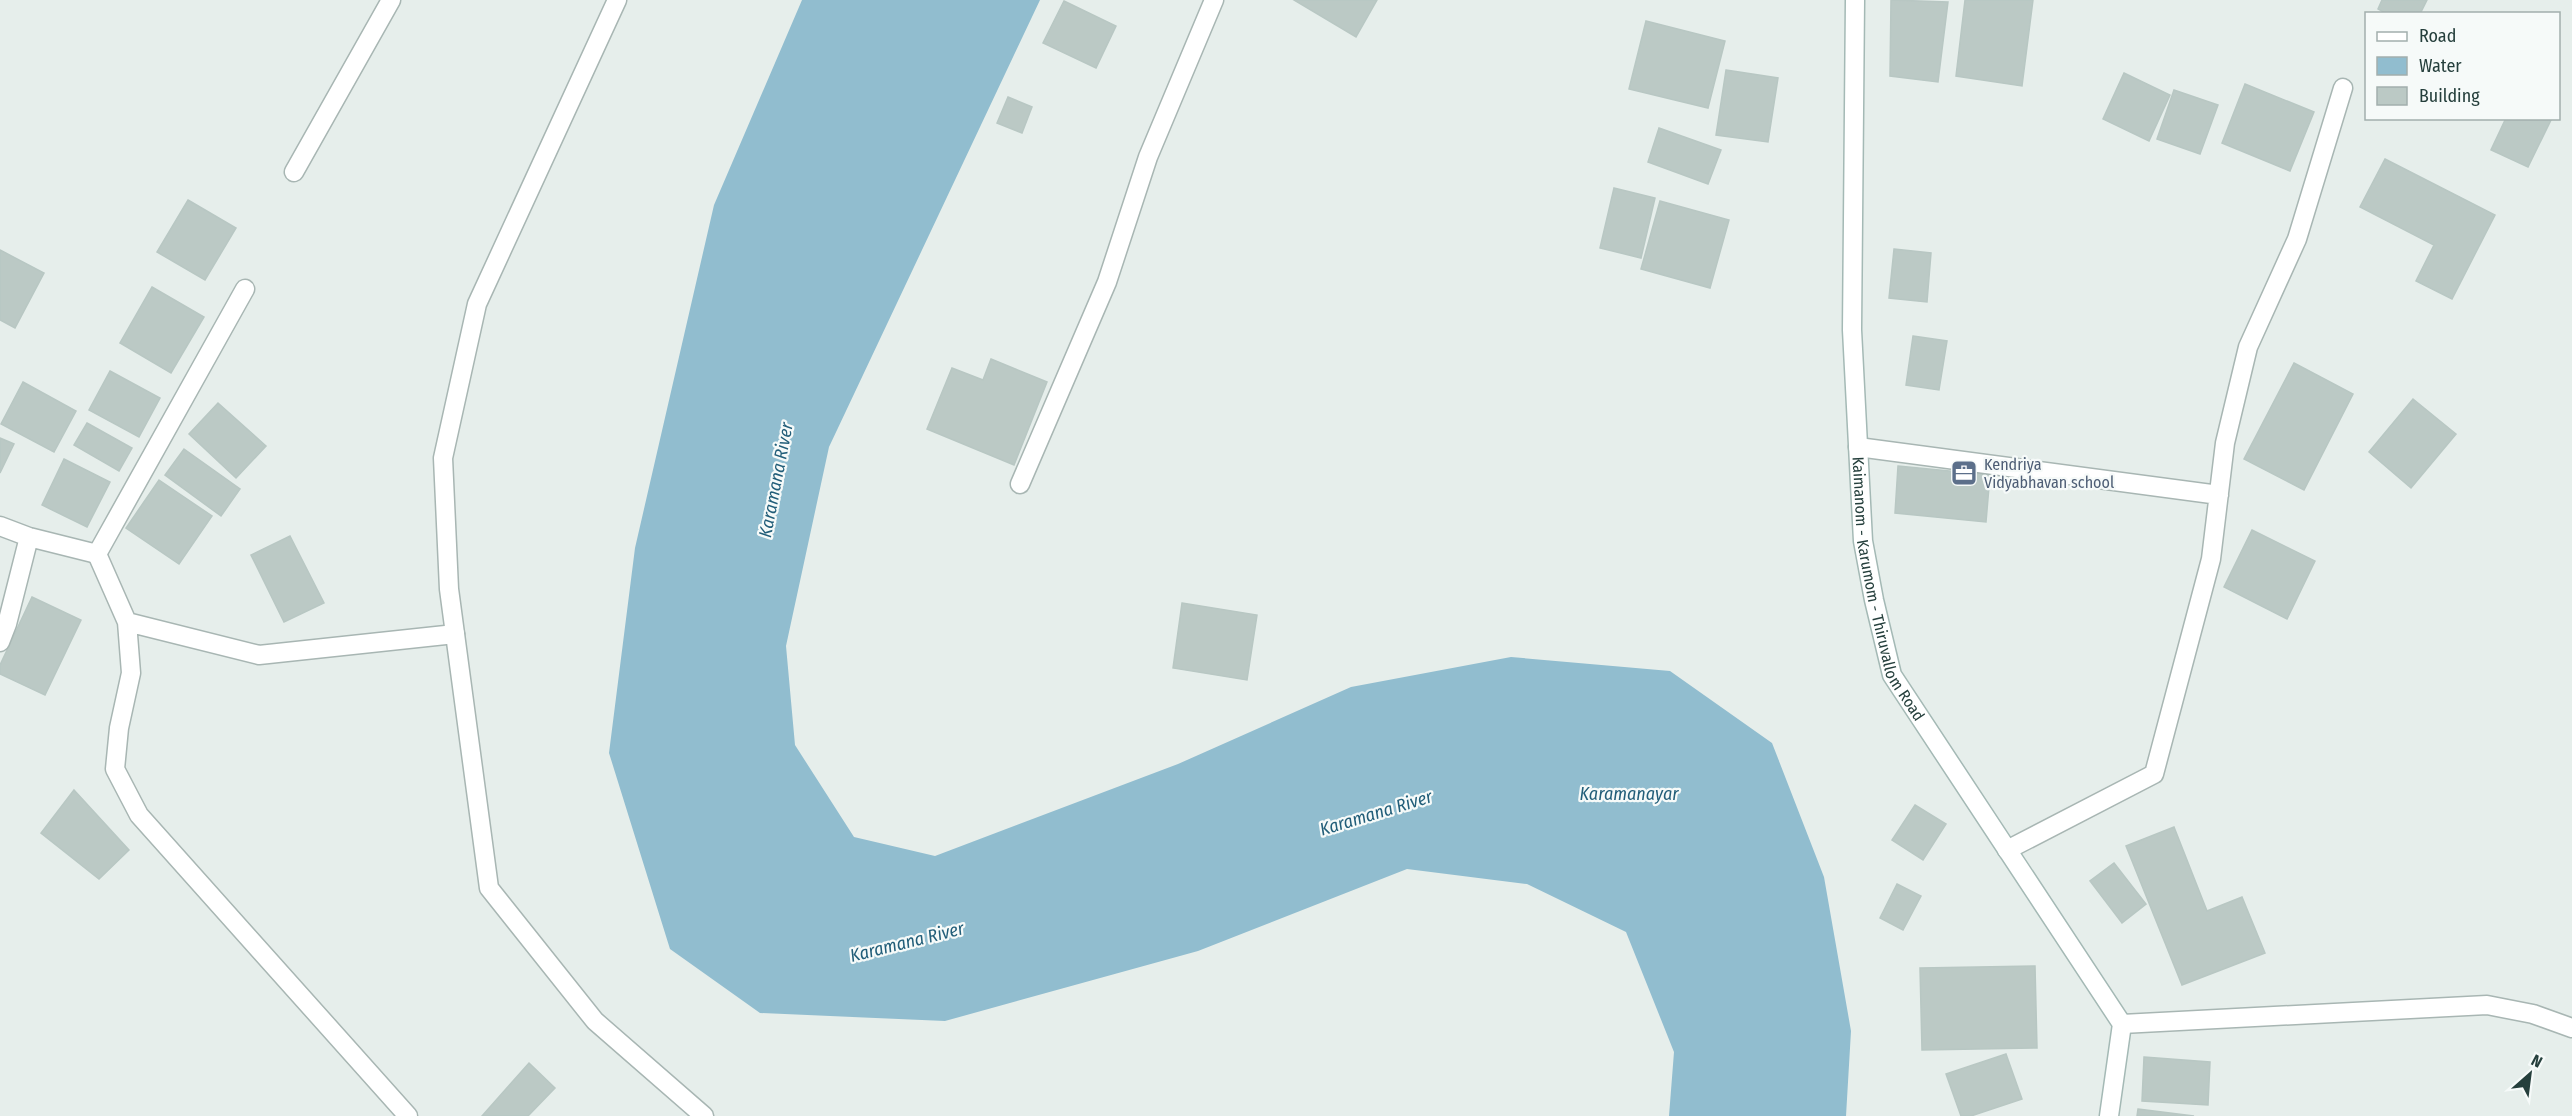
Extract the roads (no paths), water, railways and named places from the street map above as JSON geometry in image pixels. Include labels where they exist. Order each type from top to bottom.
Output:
[{"type":"street","points":[[294,172],[391,0]]},
{"type":"street","points":[[617,0],[477,304],[442,458],[448,589],[489,888],[595,1021],[704,1116]]},
{"type":"street","points":[[1020,484],[1107,282],[1148,157],[1214,0]]},
{"type":"street","name":"Kaimanom - Karumom - Thiruvallom Road","points":[[1855,0],[1852,330],[1863,541],[1892,675],[2122,1024]]},
{"type":"street","points":[[2007,850],[2154,774],[2211,560],[2225,442],[2248,347],[2297,239],[2343,88]]},
{"type":"street","points":[[97,554],[245,289]]},
{"type":"street","points":[[1858,447],[2219,495]]},
{"type":"street","points":[[0,526],[28,537],[97,554]]},
{"type":"street","points":[[0,642],[7,624],[28,537]]},
{"type":"street","points":[[97,554],[127,622],[131,673],[119,728],[115,769],[139,815],[408,1116]]},
{"type":"street","points":[[127,622],[259,655],[455,634]]},
{"type":"street","points":[[2109,1116],[2122,1024],[2487,1005],[2534,1014],[2572,1028]]},
{"type":"water","name":"Karamanayar","points":[[802,0],[1040,0],[829,447],[786,646],[795,745],[854,837],[935,856],[1178,764],[1351,687],[1511,657],[1670,671],[1772,743],[1824,877],[1851,1031],[1846,1116],[1669,1116],[1674,1052],[1626,932],[1527,884],[1407,869],[1198,951],[945,1021],[760,1013],[670,949],[609,753],[635,548],[714,205]]},
{"type":"place","name":"Kendriya Vidyabhavan school","points":[[1964,473]]},
{"type":"water label","name":"Karamana River","points":[[776,480]]},
{"type":"water label","name":"Karamana River","points":[[1376,813]]},
{"type":"water label","name":"Karamana River","points":[[907,942]]}]
